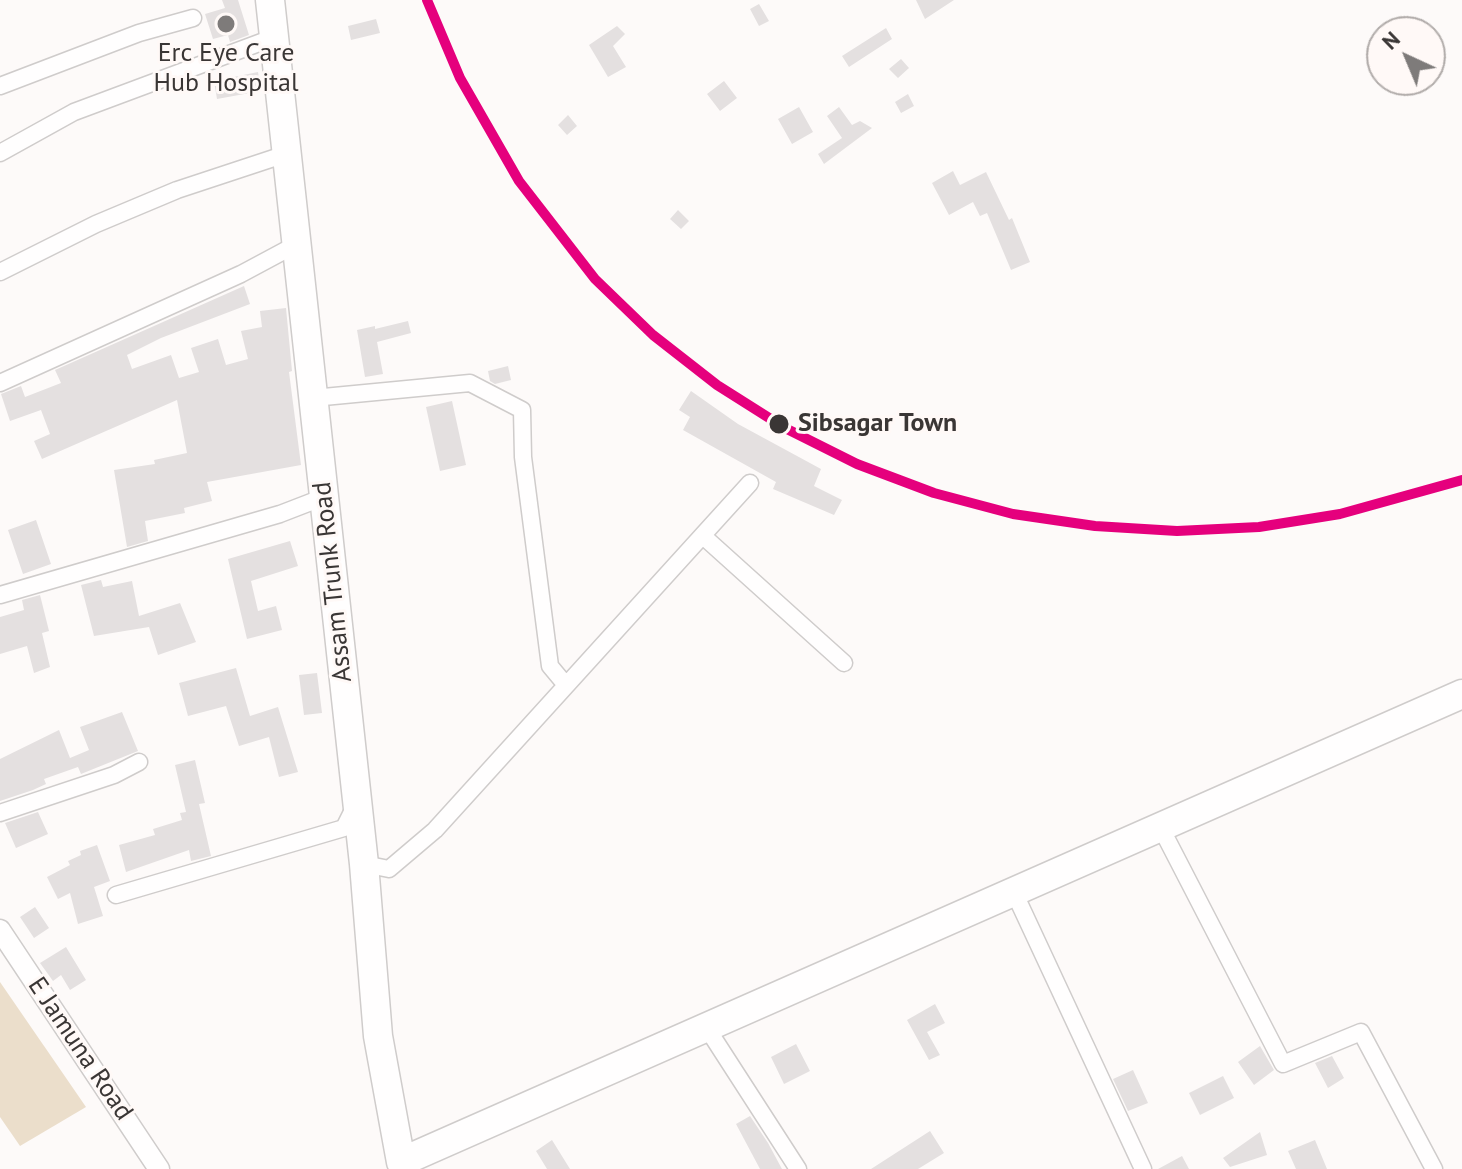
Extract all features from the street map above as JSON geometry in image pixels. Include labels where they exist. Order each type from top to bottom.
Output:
[{"type":"highway","name":"Assam Trunk Road","points":[[270,0],[364,864],[378,1036],[401,1162],[705,1025]]},
{"type":"highway","points":[[705,1025],[1462,694]]},
{"type":"street","points":[[0,86],[139,33],[193,18]]},
{"type":"street","points":[[0,153],[74,112],[275,37]]},
{"type":"street","points":[[0,272],[96,224],[177,190],[286,154]]},
{"type":"street","points":[[0,383],[241,274],[297,244]]},
{"type":"street","points":[[313,398],[470,383],[522,410],[523,457],[550,666],[565,684]]},
{"type":"street","points":[[364,864],[389,869],[435,830],[565,684],[635,614],[750,483]]},
{"type":"street","points":[[0,595],[280,514],[324,497]]},
{"type":"street","points":[[703,536],[844,663]]},
{"type":"street","points":[[0,813],[114,775],[139,762]]},
{"type":"street","points":[[116,895],[344,828],[356,805]]},
{"type":"street","points":[[1160,826],[1283,1064],[1361,1032],[1434,1169]]},
{"type":"street","points":[[1014,892],[1143,1169]]},
{"type":"street","name":"E Jamuna Road","points":[[0,930],[159,1169]]},
{"type":"street","points":[[705,1025],[798,1169]]},
{"type":"shaded area","points":[[0,982],[86,1107],[20,1146],[0,1117]]},
{"type":"building","points":[[222,0],[238,0],[249,35],[230,42],[228,35],[213,39],[205,14],[225,8]]},
{"type":"building","points":[[916,0],[954,0],[925,19]]},
{"type":"building","points":[[759,4],[769,21],[759,26],[750,9]]},
{"type":"building","points":[[376,19],[380,33],[351,40],[348,26]]},
{"type":"building","points":[[617,26],[625,34],[613,46],[626,67],[608,77],[589,45]]},
{"type":"building","points":[[886,28],[892,39],[849,67],[842,56]]},
{"type":"building","points":[[901,59],[909,68],[898,78],[889,69]]},
{"type":"building","points":[[258,72],[261,91],[217,99],[214,81]]},
{"type":"building","points":[[724,81],[737,98],[720,111],[707,94]]},
{"type":"building","points":[[908,94],[914,106],[901,113],[895,102]]},
{"type":"building","points":[[799,107],[813,132],[792,144],[778,119]]},
{"type":"building","points":[[839,107],[852,125],[860,121],[872,128],[824,164],[818,154],[842,138],[827,116]]},
{"type":"building","points":[[568,115],[577,126],[567,135],[558,125]]},
{"type":"building","points":[[953,171],[960,185],[986,172],[1009,220],[1012,218],[1030,262],[1011,270],[987,213],[980,216],[973,202],[949,215],[932,183]]},
{"type":"building","points":[[678,210],[689,221],[681,229],[670,219]]},
{"type":"building","points":[[244,286],[250,304],[161,338],[127,355],[132,369],[171,355],[179,378],[199,372],[191,348],[218,339],[226,365],[248,359],[241,331],[262,327],[260,311],[286,308],[292,371],[289,372],[301,465],[207,482],[212,501],[184,508],[185,513],[145,521],[148,541],[127,547],[114,470],[155,464],[154,460],[187,453],[177,400],[42,459],[34,441],[50,434],[41,410],[10,421],[1,394],[21,386],[25,397],[61,383],[55,370]]},
{"type":"building","points":[[408,321],[411,333],[377,342],[383,374],[365,377],[357,330]]},
{"type":"building","points":[[508,366],[511,380],[495,384],[490,381],[488,371]]},
{"type":"building","points":[[691,391],[738,424],[821,469],[814,486],[842,500],[834,515],[773,489],[776,482],[683,430],[690,417],[679,410]]},
{"type":"building","points":[[452,401],[466,465],[440,471],[426,407]]},
{"type":"building","points":[[36,520],[51,564],[23,574],[8,530]]},
{"type":"building","points":[[290,541],[298,566],[251,581],[258,611],[276,606],[282,630],[247,639],[228,559]]},
{"type":"building","points":[[101,580],[103,587],[132,581],[139,616],[180,603],[196,642],[158,655],[149,627],[94,636],[81,585]]},
{"type":"building","points":[[40,595],[49,631],[42,633],[50,667],[34,673],[27,646],[0,654],[0,617],[24,610],[22,600]]},
{"type":"building","points":[[236,668],[250,716],[278,707],[298,772],[279,777],[269,737],[239,746],[226,706],[188,716],[179,683]]},
{"type":"building","points":[[317,673],[322,713],[304,715],[299,675]]},
{"type":"building","points":[[122,712],[138,751],[81,774],[78,767],[44,779],[46,784],[0,801],[0,759],[59,730],[70,758],[89,750],[80,727]]},
{"type":"building","points":[[195,760],[205,803],[199,804],[211,856],[191,861],[189,850],[126,872],[119,845],[155,835],[153,829],[182,820],[180,813],[186,812],[175,765]]},
{"type":"building","points":[[38,812],[48,834],[16,848],[5,823]]},
{"type":"building","points":[[97,845],[110,881],[94,887],[103,916],[78,924],[70,893],[58,899],[47,877],[70,865],[68,861],[81,855],[80,851]]},
{"type":"building","points":[[35,907],[49,928],[34,938],[20,917]]},
{"type":"building","points":[[66,947],[86,980],[70,990],[61,975],[53,981],[40,963]]},
{"type":"building","points":[[935,1004],[945,1023],[927,1032],[940,1055],[929,1060],[907,1020]]},
{"type":"building","points":[[796,1044],[810,1071],[784,1084],[771,1057]]},
{"type":"building","points":[[1260,1046],[1274,1070],[1254,1085],[1238,1062]]},
{"type":"building","points":[[1332,1056],[1344,1078],[1328,1088],[1315,1063]]},
{"type":"building","points":[[1133,1070],[1148,1103],[1128,1111],[1113,1079]]},
{"type":"building","points":[[1223,1076],[1234,1098],[1200,1115],[1189,1093]]},
{"type":"building","points":[[750,1116],[782,1169],[760,1169],[736,1124]]},
{"type":"building","points":[[930,1131],[944,1153],[918,1169],[871,1169]]},
{"type":"building","points":[[1260,1132],[1267,1155],[1230,1167],[1223,1158]]},
{"type":"building","points":[[552,1140],[570,1169],[547,1169],[536,1151]]},
{"type":"building","points":[[1315,1140],[1327,1169],[1296,1169],[1288,1151]]},
{"type":"building","points":[[1182,1156],[1189,1169],[1158,1169]]},
{"type":"transit line","points":[[427,0],[460,78],[519,181],[595,279],[653,335],[717,385],[785,428],[857,464],[934,493],[1013,514],[1095,526],[1177,531],[1259,527],[1340,514],[1462,480]]},
{"type":"place","name":"Erc Eye Care Hub Hospital","points":[[226,24]]},
{"type":"place","name":"Sibsagar Town","points":[[779,424]]}]
